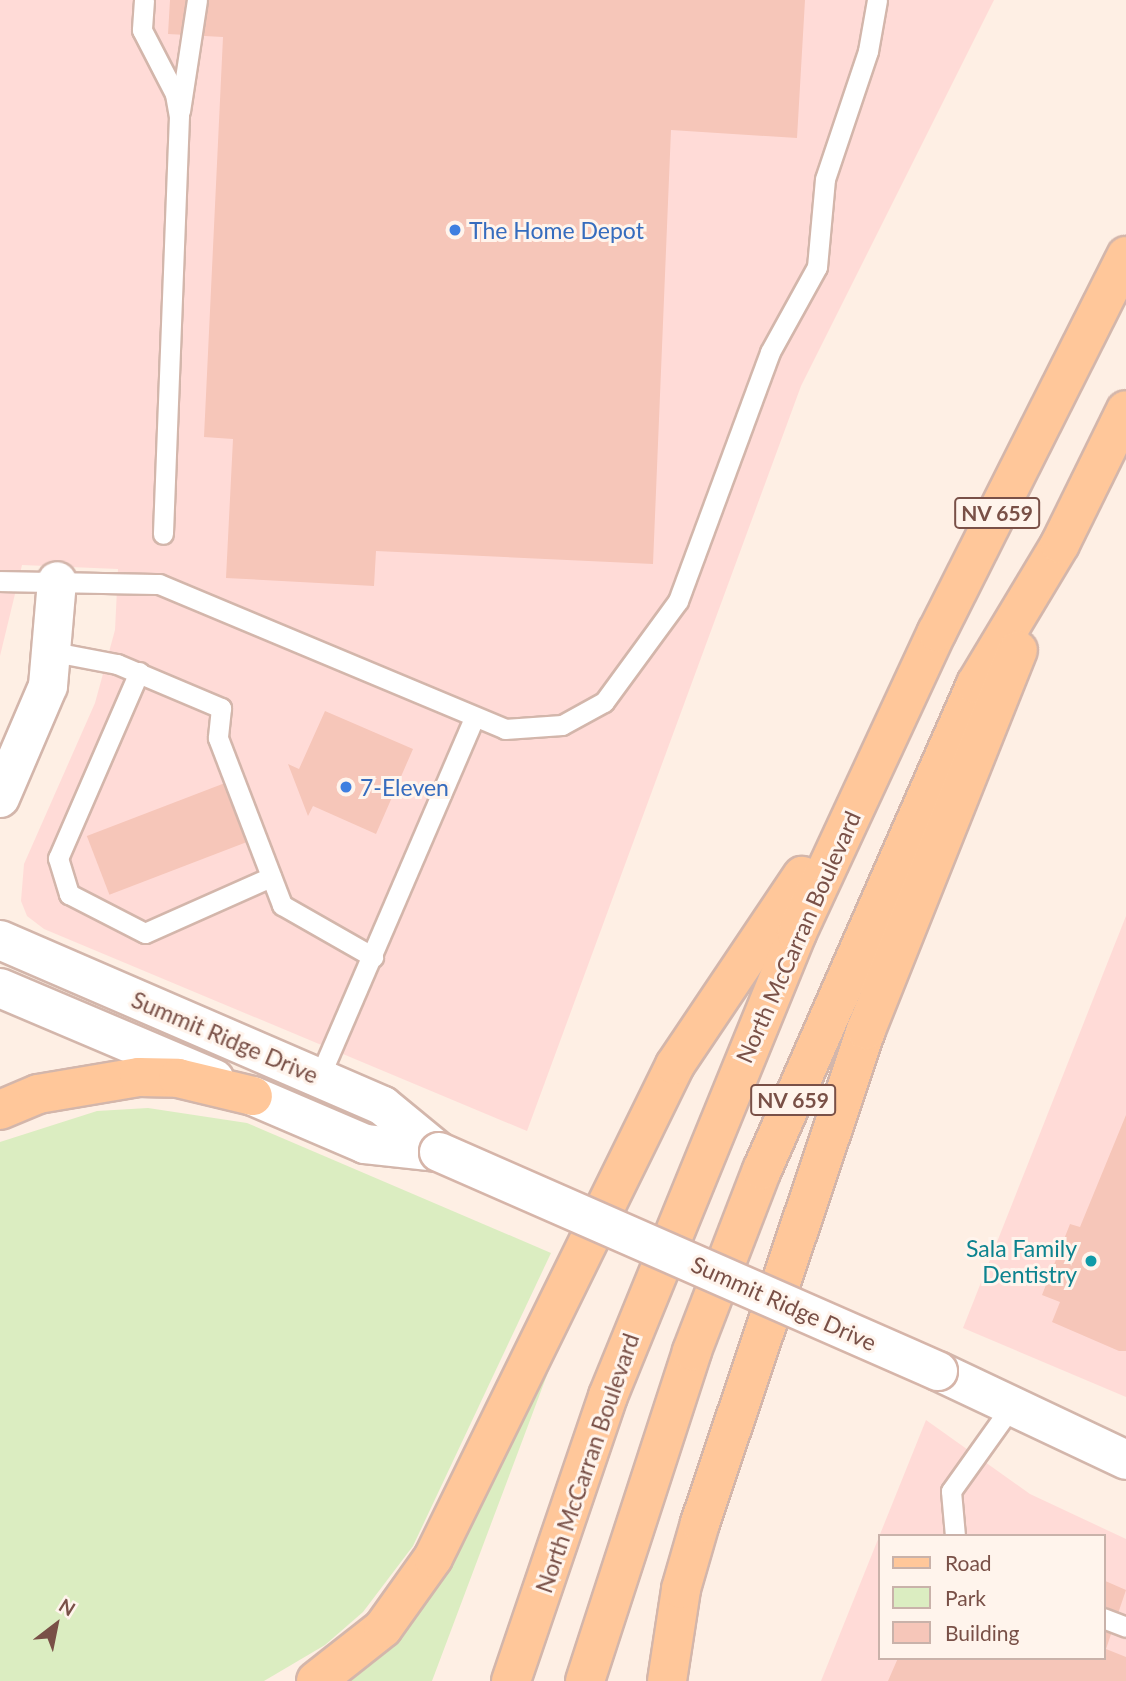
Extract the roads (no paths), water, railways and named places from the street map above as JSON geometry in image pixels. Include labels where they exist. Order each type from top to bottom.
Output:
[{"type":"main road","name":"North McCarran Boulevard","points":[[511,1681],[669,1237],[872,773],[1126,256]]},
{"type":"main road","name":"NV 659","points":[[585,1681],[692,1351],[762,1170],[965,707],[1060,544],[1126,411]]},
{"type":"main road","points":[[667,1681],[696,1536],[866,1030],[1060,544]]},
{"type":"main road","points":[[316,1681],[383,1628],[422,1576],[675,1065],[872,773]]},
{"type":"main road","points":[[0,1110],[38,1094],[139,1077],[178,1078],[253,1096]]},
{"type":"street","points":[[0,798],[6,750],[48,686],[54,652],[57,581]]},
{"type":"street","name":"Summit Ridge Drive","points":[[0,940],[383,1106],[439,1152],[938,1370],[1126,1460]]},
{"type":"street","name":"Summit Ridge Drive","points":[[0,988],[365,1144],[439,1152]]},
{"type":"lane","points":[[144,0],[142,30],[175,94],[179,116]]},
{"type":"lane","points":[[163,534],[179,116],[197,0]]},
{"type":"lane","points":[[0,582],[139,582],[177,589],[473,720],[532,732],[585,715],[621,683],[678,601],[771,352],[817,267],[825,179],[868,51],[877,0]]},
{"type":"lane","points":[[54,652],[139,672],[221,708],[218,738],[271,877],[294,916],[373,957]]},
{"type":"lane","points":[[139,672],[58,858],[69,894],[145,933],[271,877]]},
{"type":"lane","points":[[319,1078],[473,720]]},
{"type":"lane","points":[[955,1534],[951,1491],[1013,1404]]},
{"type":"lane","points":[[1105,1619],[1126,1627]]},
{"type":"place","name":"The Home Depot","points":[[455,230]]},
{"type":"place","name":"7-Eleven","points":[[346,787]]},
{"type":"place","name":"Sala Family Dentistry","points":[[1091,1261]]}]
